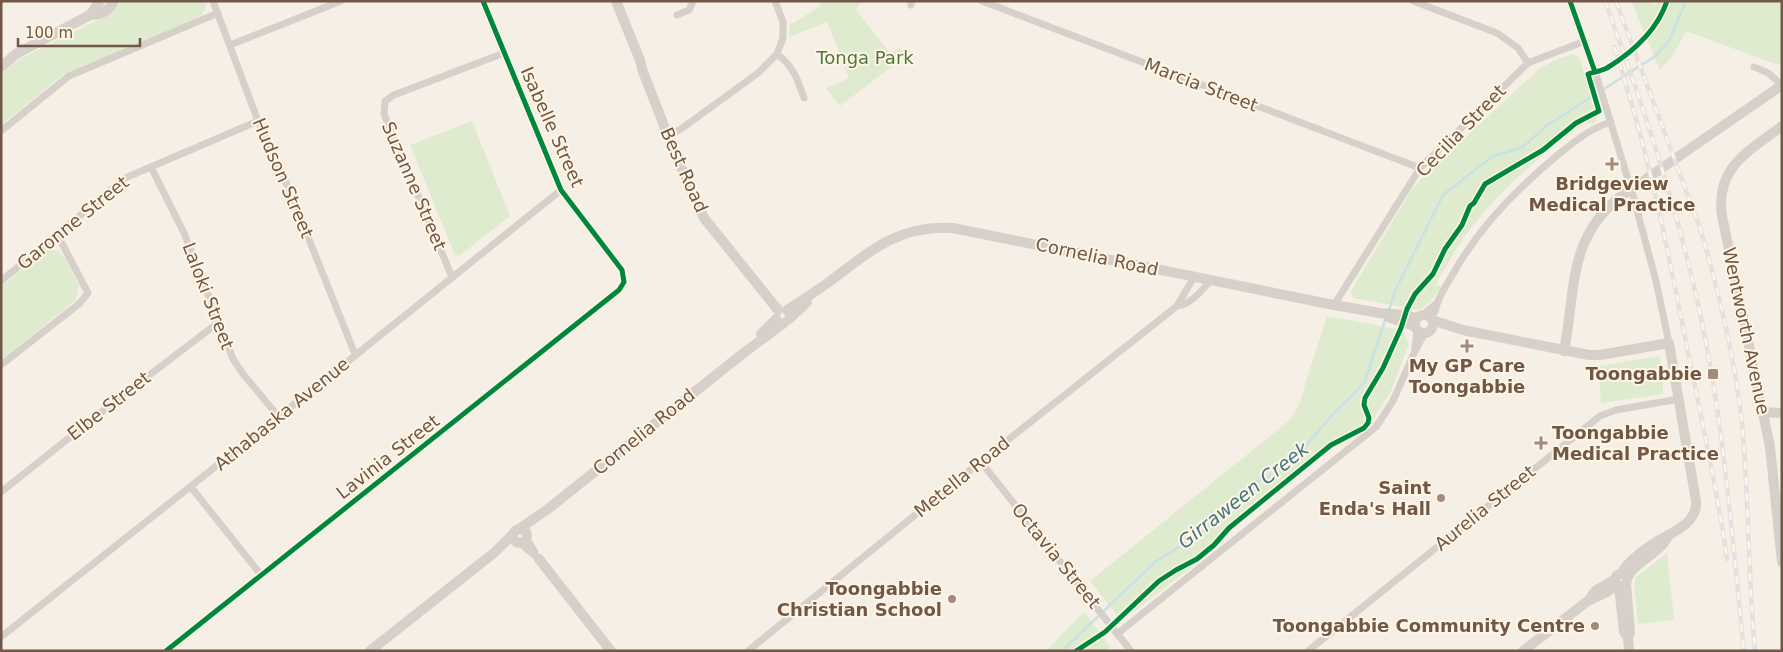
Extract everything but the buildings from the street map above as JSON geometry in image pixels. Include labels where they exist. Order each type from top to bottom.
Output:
[{"type":"main road","points":[[1,67],[16,54],[90,15],[100,1]]},
{"type":"main road","points":[[90,15],[98,15],[109,9],[114,1]]},
{"type":"main road","name":"Best Road","points":[[609,1],[635,62],[642,69]]},
{"type":"main road","name":"Best Road","points":[[616,1],[668,136],[704,218],[783,316]]},
{"type":"main road","points":[[1564,351],[1582,246],[1589,231],[1599,217],[1620,197],[1781,86]]},
{"type":"main road","name":"Wentworth Avenue","points":[[1782,126],[1737,162],[1726,176],[1721,193],[1722,216],[1763,412],[1773,475],[1782,562]]},
{"type":"main road","name":"Cornelia Road","points":[[370,651],[495,552],[521,537],[548,509],[741,355],[783,316],[890,238],[910,231],[929,227],[953,228],[1380,313],[1424,324],[1442,331],[1463,330],[1564,351],[1600,355],[1669,343]]},
{"type":"main road","points":[[1523,651],[1589,600],[1595,591],[1621,581],[1662,547],[1668,537],[1694,515],[1696,501],[1669,343]]},
{"type":"main road","points":[[1763,412],[1782,413]]},
{"type":"main road","points":[[539,559],[611,651]]},
{"type":"main road","points":[[1621,581],[1624,632],[1628,638],[1629,651]]},
{"type":"street","name":"Hudson Street","points":[[213,1],[258,121],[288,188],[355,354]]},
{"type":"street","points":[[230,45],[341,1]]},
{"type":"street","name":"Isabelle Street","points":[[483,1],[561,190],[622,270],[624,282]]},
{"type":"street","points":[[677,15],[688,10],[694,1]]},
{"type":"street","points":[[668,136],[682,129],[758,73],[777,54],[783,38],[783,22],[775,1]]},
{"type":"street","name":"Marcia Street","points":[[982,1],[1420,168]]},
{"type":"street","points":[[1413,1],[1497,33],[1518,48],[1528,63]]},
{"type":"street","points":[[1570,1],[1603,96],[1634,199],[1656,281],[1669,343]]},
{"type":"street","points":[[1,131],[69,76],[218,13]]},
{"type":"street","name":"Cecilia Street","points":[[1334,305],[1420,168],[1528,63],[1585,41]]},
{"type":"street","name":"Suzanne Street","points":[[452,277],[384,114],[385,101],[504,53]]},
{"type":"street","points":[[777,54],[787,61],[798,79],[804,98]]},
{"type":"street","points":[[1754,67],[1768,72],[1781,86]]},
{"type":"street","name":"Garonne Street","points":[[1,281],[125,178],[258,121]]},
{"type":"street","points":[[1118,634],[1376,427],[1393,401],[1415,351],[1424,324],[1473,243],[1523,184],[1590,131],[1600,125],[1611,122]]},
{"type":"street","name":"Laloki Street","points":[[151,167],[184,233],[229,351],[238,367],[279,417]]},
{"type":"street","name":"Athabaska Avenue","points":[[1,637],[561,190]]},
{"type":"street","points":[[1,365],[79,304],[88,293],[57,234]]},
{"type":"street","name":"Metella Road","points":[[748,651],[1177,306],[1194,277]]},
{"type":"street","name":"Metella Road","points":[[1177,306],[1184,305],[1190,301],[1211,280]]},
{"type":"street","name":"Lavinia Street","points":[[166,651],[620,290],[624,282]]},
{"type":"street","name":"Elbe Street","points":[[1,492],[218,322]]},
{"type":"street","name":"Aurelia Street","points":[[1308,651],[1600,416],[1616,410],[1679,399]]},
{"type":"street","name":"Octavia Street","points":[[981,462],[1131,651]]},
{"type":"street","points":[[191,487],[261,575]]},
{"type":"street","points":[[521,537],[539,559]]},
{"type":"green space","points":[[123,1],[206,1],[206,8],[201,15],[195,18],[63,75],[1,125],[1,74],[20,59],[108,15]]},
{"type":"green space","name":"Tonga Park","points":[[822,1],[862,1],[856,10],[890,53],[900,48],[907,55],[840,106],[826,88],[849,78],[827,22],[789,37],[790,25],[819,7]]},
{"type":"green space","points":[[1631,1],[1646,1],[1656,5],[1658,1],[1782,1],[1782,60],[1778,65],[1686,31],[1672,57],[1660,70]]},
{"type":"green space","points":[[1573,54],[1578,57],[1581,63],[1597,111],[1597,121],[1593,124],[1585,123],[1567,136],[1499,196],[1469,230],[1456,249],[1435,286],[1442,286],[1441,288],[1429,303],[1419,310],[1353,298],[1351,291],[1412,189],[1540,68]]},
{"type":"green space","points":[[472,121],[510,216],[459,256],[455,255],[410,145]]},
{"type":"green space","points":[[51,249],[59,252],[65,258],[79,286],[76,300],[1,360],[1,287],[46,250]]},
{"type":"green space","points":[[1327,316],[1402,330],[1409,344],[1391,391],[1371,423],[1346,443],[1334,445],[1224,534],[1216,548],[1122,621],[1090,581],[1290,420],[1298,407]]},
{"type":"green space","points":[[1659,356],[1663,379],[1663,394],[1601,402],[1598,366]]},
{"type":"green space","points":[[1667,553],[1674,620],[1638,624],[1634,584],[1636,577]]},
{"type":"green space","points":[[1084,612],[1111,647],[1107,651],[1046,651]]},
{"type":"waterway","name":"Girraween Creek","points":[[1389,310],[1395,291],[1443,195],[1493,156],[1523,147],[1546,126],[1654,57],[1668,43],[1686,1]]},
{"type":"waterway","name":"Girraween Creek","points":[[1062,651],[1155,562],[1198,535],[1258,481],[1276,474],[1301,454],[1307,444],[1334,413],[1365,381],[1385,320]]},
{"type":"railway","points":[[1605,1],[1670,194],[1700,313],[1721,439],[1744,651]]},
{"type":"railway","points":[[1616,1],[1700,228],[1726,325],[1742,424],[1755,651]]},
{"type":"railway","points":[[1614,47],[1637,121],[1664,234],[1714,479],[1727,559]]},
{"type":"cycle path","points":[[166,651],[619,290],[624,282],[622,270],[561,190],[483,1]]},
{"type":"cycle path","points":[[1570,1],[1595,72]]},
{"type":"cycle path","points":[[1076,651],[1105,632],[1159,581],[1197,559],[1214,545],[1229,528],[1331,445],[1364,428],[1369,418],[1364,405],[1365,398],[1383,368],[1401,328],[1407,309],[1415,294],[1433,274],[1445,249],[1462,225],[1470,206],[1474,203],[1485,184],[1543,150],[1576,123],[1599,111],[1588,74],[1607,68],[1635,48],[1657,22],[1667,1]]},
{"type":"place","name":"Bridgeview Medical Practice","points":[[1612,164]]},
{"type":"place","name":"My GP Care Toongabbie","points":[[1467,346]]},
{"type":"place","name":"Toongabbie","points":[[1713,374]]},
{"type":"place","name":"Toongabbie Medical Practice","points":[[1541,443]]},
{"type":"place","name":"Saint Enda's Hall","points":[[1441,498]]},
{"type":"place","name":"Toongabbie Christian School","points":[[952,599]]},
{"type":"place","name":"Toongabbie Community Centre","points":[[1595,626]]}]
